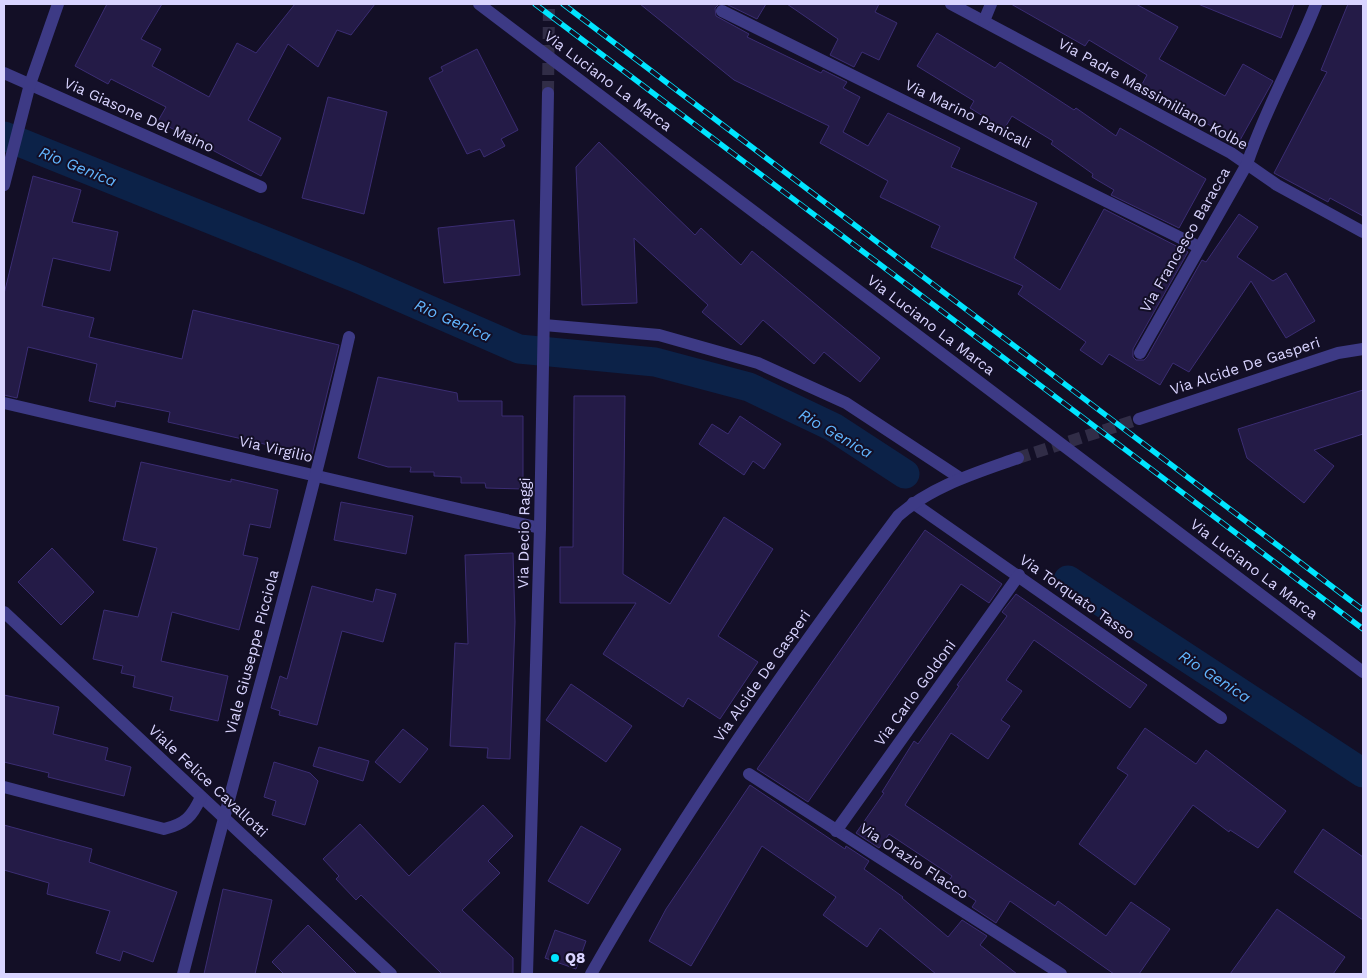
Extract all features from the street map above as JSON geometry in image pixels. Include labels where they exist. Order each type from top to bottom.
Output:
[{"type":"street","points":[[4,185],[30,84],[58,4]]},
{"type":"street","name":"Via Luciano La Marca","points":[[479,4],[1363,672]]},
{"type":"street","name":"Via Padre Massimiliano Kolbe","points":[[951,4],[1231,153],[1277,185],[1363,232]]},
{"type":"street","points":[[984,21],[991,4]]},
{"type":"street","name":"Via Francesco Baracca","points":[[1140,354],[1247,164],[1256,137],[1294,57],[1316,4]]},
{"type":"street","name":"Via Marino Panicali","points":[[722,11],[1199,247]]},
{"type":"street","name":"Via Giasone Del Maino","points":[[4,74],[261,187]]},
{"type":"street","name":"Via Decio Raggi","points":[[527,974],[540,528],[548,92]]},
{"type":"street","points":[[544,330],[659,335],[758,363],[846,403],[960,478]]},
{"type":"street","name":"Viale Giuseppe Picciola","points":[[183,974],[223,818],[318,475],[349,337]]},
{"type":"street","name":"Via Alcide De Gasperi","points":[[1139,419],[1338,353],[1363,349]]},
{"type":"street","name":"Via Virgilio","points":[[4,403],[540,528]]},
{"type":"street","name":"Via Alcide De Gasperi","points":[[591,974],[639,891],[728,752],[820,620],[898,516],[913,503],[960,478],[1018,458]]},
{"type":"street","name":"Via Torquato Tasso","points":[[913,503],[1019,575],[1221,718]]},
{"type":"street","name":"Via Carlo Goldoni","points":[[836,831],[1019,575]]},
{"type":"street","name":"Viale Felice Cavallotti","points":[[4,612],[391,974]]},
{"type":"street","name":"Via Orazio Flacco","points":[[749,774],[1061,974]]},
{"type":"street","points":[[4,787],[164,828],[181,825],[196,808],[201,797]]},
{"type":"building","points":[[107,4],[162,4],[141,39],[161,49],[152,66],[209,97],[237,43],[256,53],[295,4],[375,4],[351,35],[337,30],[318,67],[288,44],[248,120],[281,138],[261,176],[158,121],[166,107],[111,79],[108,84],[75,66]]},
{"type":"building","points":[[640,4],[719,4],[715,8],[716,16],[749,34],[747,37],[821,73],[823,70],[847,82],[843,88],[860,97],[843,132],[868,146],[888,113],[960,148],[951,167],[1037,203],[1014,258],[1060,290],[1104,209],[1188,252],[1133,349],[1133,357],[1136,360],[1144,360],[1147,357],[1202,260],[1206,262],[1239,214],[1258,227],[1237,257],[1273,281],[1286,273],[1315,321],[1286,338],[1251,281],[1189,372],[1173,363],[1160,385],[1109,354],[1102,365],[1080,350],[1086,342],[1018,294],[1023,286],[931,247],[940,226],[880,197],[888,181],[820,143],[829,126],[734,80]]},
{"type":"building","points":[[726,4],[766,4],[757,19]]},
{"type":"building","points":[[787,4],[879,4],[875,12],[897,23],[879,60],[862,52],[854,67],[830,55],[838,39]]},
{"type":"building","points":[[1011,4],[1136,4],[1178,27],[1159,59],[1225,96],[1243,64],[1273,81],[1239,142],[1141,86],[1147,75],[1089,40],[1085,46]]},
{"type":"building","points":[[1198,4],[1294,4],[1281,38]]},
{"type":"building","points":[[1348,4],[1363,4],[1363,216],[1330,198],[1328,202],[1274,173],[1327,72],[1321,70]]},
{"type":"building","points":[[937,33],[995,68],[1000,62],[1074,110],[1076,108],[1116,136],[1120,128],[1206,179],[1179,228],[1111,195],[1114,190],[1092,177],[1093,174],[1051,144],[1053,141],[1012,116],[1004,129],[970,108],[974,101],[917,66]]},
{"type":"building","points":[[477,49],[518,130],[501,139],[505,146],[484,157],[480,149],[467,154],[429,78],[443,71],[441,67]]},
{"type":"building","points":[[328,97],[387,112],[364,214],[302,198]]},
{"type":"building","points":[[599,142],[695,235],[701,228],[741,265],[752,251],[880,358],[860,382],[824,352],[814,364],[763,320],[741,345],[702,312],[708,305],[634,238],[637,303],[582,305],[576,167]]},
{"type":"building","points":[[33,176],[81,190],[72,222],[118,232],[110,271],[53,258],[42,306],[94,318],[89,337],[182,359],[193,310],[339,345],[312,455],[168,422],[170,412],[116,401],[115,407],[89,401],[97,364],[28,347],[17,398],[4,395],[4,294]]},
{"type":"building","points":[[514,220],[520,275],[444,283],[438,228]]},
{"type":"building","points":[[378,377],[457,393],[458,401],[502,401],[502,416],[523,416],[523,489],[486,488],[485,483],[461,483],[461,477],[434,476],[434,472],[410,472],[411,467],[388,467],[358,458]]},
{"type":"building","points":[[1363,390],[1363,434],[1314,450],[1334,466],[1304,503],[1247,458],[1238,429]]},
{"type":"building","points":[[574,396],[625,396],[623,574],[670,604],[724,517],[773,549],[718,636],[758,662],[720,719],[688,698],[683,707],[603,654],[636,603],[560,603],[560,547],[573,547]]},
{"type":"building","points":[[740,416],[781,444],[764,469],[753,461],[744,475],[699,444],[712,424],[728,434]]},
{"type":"building","points":[[141,462],[231,482],[231,479],[278,490],[270,528],[250,524],[243,555],[258,558],[239,630],[172,612],[161,661],[228,676],[218,721],[170,710],[173,697],[133,687],[135,676],[121,673],[123,666],[93,659],[104,610],[138,617],[157,548],[123,540]]},
{"type":"building","points":[[341,502],[413,516],[406,554],[334,540]]},
{"type":"building","points":[[925,530],[1002,584],[989,603],[961,584],[808,802],[757,769]]},
{"type":"building","points":[[52,548],[94,592],[61,625],[18,582]]},
{"type":"building","points":[[513,553],[515,622],[510,759],[487,758],[488,748],[450,746],[455,643],[468,644],[465,555]]},
{"type":"building","points":[[312,586],[373,602],[376,589],[396,594],[383,642],[342,631],[317,725],[279,715],[280,711],[271,708],[280,676],[287,679]]},
{"type":"building","points":[[1016,594],[1147,685],[1130,708],[1034,640],[1006,680],[1022,691],[1001,720],[1010,726],[988,759],[951,733],[905,805],[1055,906],[1058,901],[1106,936],[1131,902],[1170,929],[1139,974],[1114,974],[1010,901],[996,923],[972,907],[976,901],[948,882],[952,876],[889,834],[879,848],[856,833],[884,793],[882,792],[914,741],[918,744],[959,686],[957,685],[1007,616],[1002,612]]},
{"type":"building","points":[[571,684],[632,726],[606,762],[546,720]]},
{"type":"building","points":[[4,695],[59,707],[53,734],[108,748],[105,760],[131,767],[124,796],[48,777],[49,773],[4,762]]},
{"type":"building","points":[[1145,728],[1196,764],[1206,750],[1286,811],[1258,848],[1230,830],[1229,832],[1193,805],[1135,885],[1079,844],[1128,775],[1117,768]]},
{"type":"building","points":[[403,729],[428,749],[400,783],[375,762]]},
{"type":"building","points":[[319,747],[369,761],[363,781],[313,766]]},
{"type":"building","points":[[274,762],[310,773],[318,781],[305,825],[272,815],[276,801],[264,797]]},
{"type":"building","points":[[750,785],[845,849],[846,846],[869,861],[864,869],[903,897],[948,937],[962,920],[987,936],[980,945],[1017,974],[936,974],[880,928],[867,947],[823,915],[836,897],[762,846],[691,966],[649,941],[666,909]]},
{"type":"building","points":[[483,805],[513,836],[488,861],[500,873],[462,910],[513,958],[513,974],[442,974],[361,895],[356,900],[336,879],[339,876],[323,859],[360,824],[409,876]]},
{"type":"building","points":[[4,825],[92,849],[89,862],[177,892],[153,962],[123,951],[120,961],[96,953],[110,911],[47,894],[49,883],[4,870]]},
{"type":"building","points":[[581,826],[621,849],[588,904],[548,881]]},
{"type":"building","points":[[1323,829],[1363,857],[1363,920],[1294,872]]},
{"type":"building","points":[[223,889],[272,900],[255,974],[204,974]]},
{"type":"building","points":[[1277,909],[1345,957],[1333,974],[1230,974]]},
{"type":"building","points":[[308,925],[357,974],[284,974],[272,962]]},
{"type":"building","points":[[555,930],[586,941],[576,969],[545,958]]},
{"type":"waterway","name":"Rio Genica","points":[[4,136],[354,277],[519,349],[655,362],[749,387],[833,427],[905,474]]},
{"type":"waterway","name":"Rio Genica","points":[[1068,580],[1363,773]]},
{"type":"tunnel","points":[[548,93],[549,4]]},
{"type":"tunnel","points":[[1018,458],[1139,419]]},
{"type":"railway","points":[[535,4],[1363,629]]},
{"type":"railway","points":[[563,4],[1363,610]]},
{"type":"place","name":"Q8","points":[[555,958]]}]
